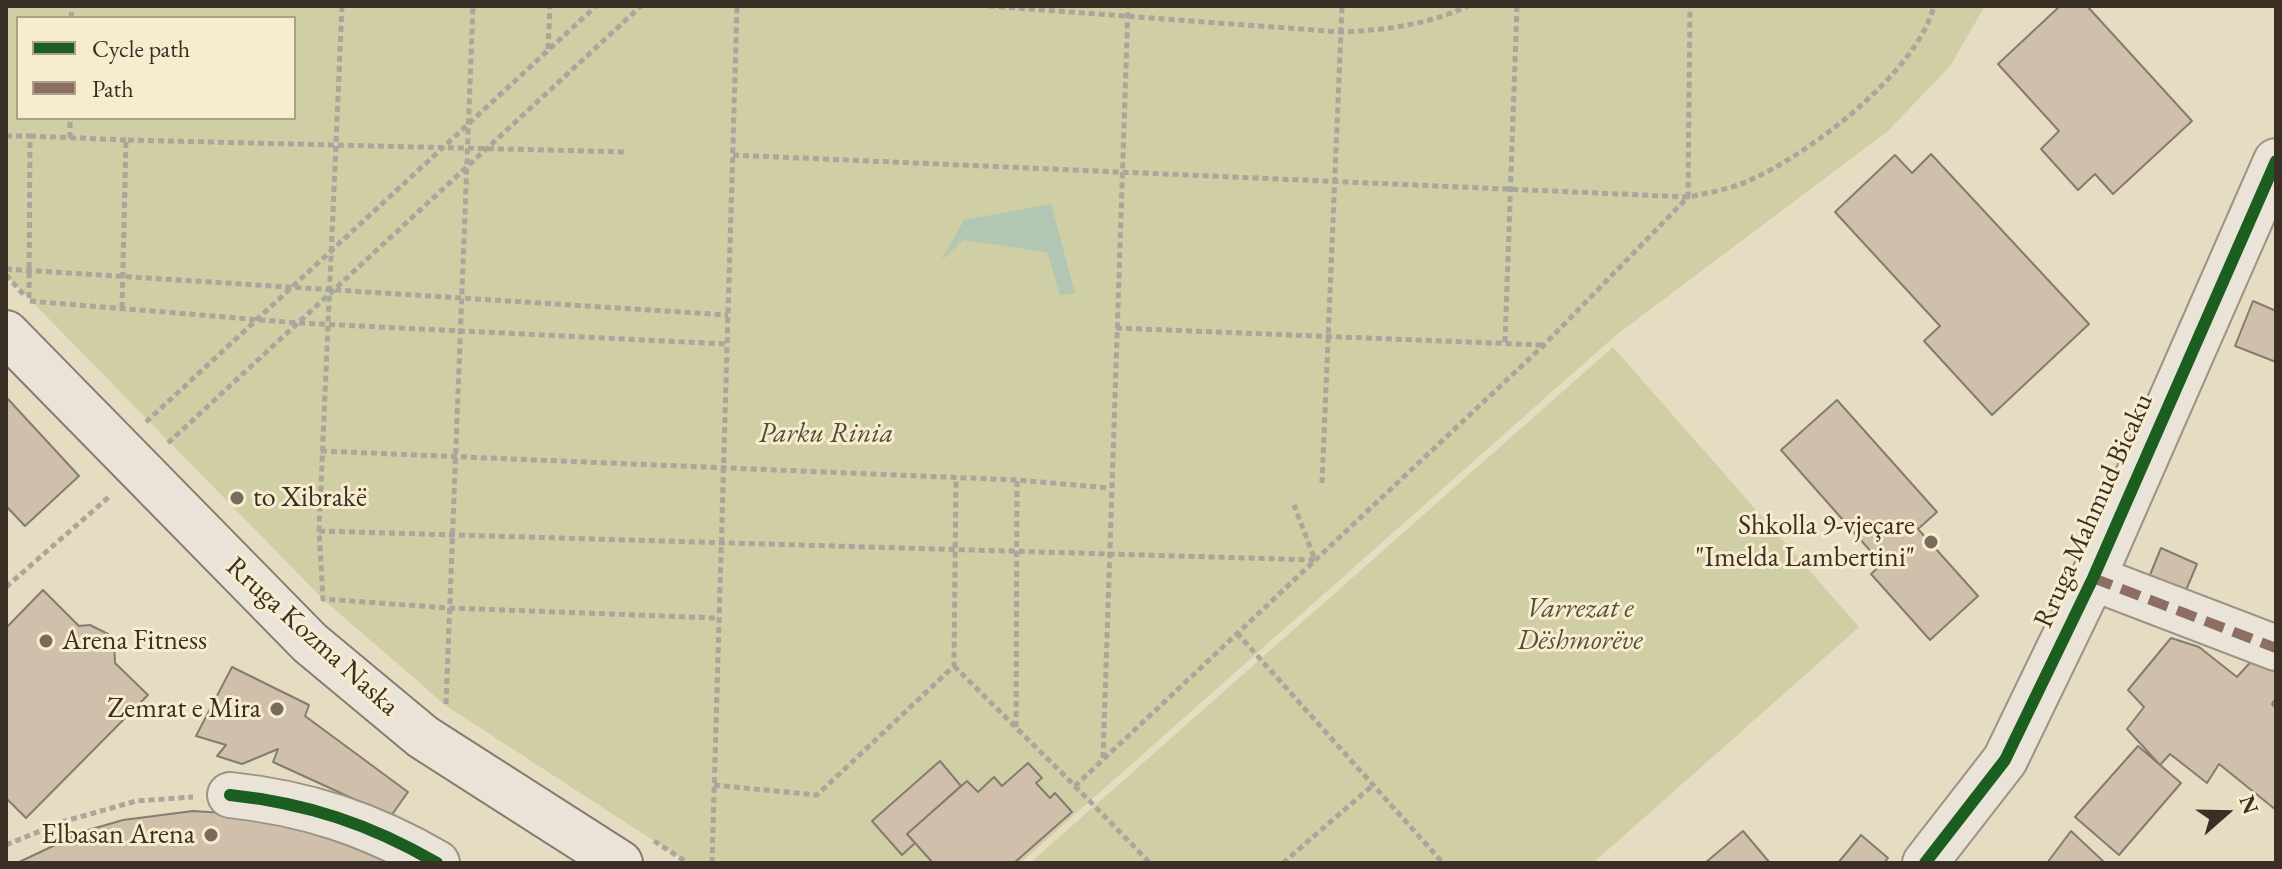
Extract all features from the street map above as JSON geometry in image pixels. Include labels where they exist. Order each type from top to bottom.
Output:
[{"type":"street","name":"Rruga Mahmud Bicaku","points":[[1925,863],[2005,760],[2093,578],[2276,161]]},
{"type":"street","name":"Rruga Kozma Naska","points":[[25,315],[145,444],[277,614],[423,737],[635,850]]},
{"type":"street","points":[[2093,578],[2276,648]]},
{"type":"street","points":[[230,795],[281,800],[334,814],[386,834],[437,863]]},
{"type":"path","points":[[323,599],[319,531],[321,451],[342,6]]},
{"type":"path","points":[[445,705],[473,6]]},
{"type":"path","points":[[548,50],[550,6]]},
{"type":"path","points":[[6,587],[145,444],[257,319],[596,6]]},
{"type":"path","points":[[145,444],[299,323],[641,6]]},
{"type":"path","points":[[712,863],[737,6]]},
{"type":"path","points":[[989,6],[1341,32],[1393,30],[1439,19],[1468,6]]},
{"type":"path","points":[[1103,759],[1128,6]]},
{"type":"path","points":[[1322,483],[1342,6]]},
{"type":"path","points":[[1505,342],[1517,6]]},
{"type":"path","points":[[1075,786],[1544,345],[1688,197],[1690,6]]},
{"type":"path","points":[[733,155],[1688,197],[1746,182],[1812,145],[1860,106],[1890,75],[1915,46],[1934,6]]},
{"type":"path","points":[[70,120],[70,138]]},
{"type":"path","points":[[6,136],[628,152]]},
{"type":"path","points":[[25,315],[29,270],[30,136]]},
{"type":"path","points":[[122,308],[126,140]]},
{"type":"path","points":[[6,269],[329,292],[728,315]]},
{"type":"path","points":[[6,275],[25,315]]},
{"type":"path","points":[[25,315],[122,308],[299,323],[328,322],[727,344]]},
{"type":"path","points":[[1116,328],[1544,345]]},
{"type":"path","points":[[138,408],[145,444]]},
{"type":"path","points":[[145,444],[181,453]]},
{"type":"path","points":[[321,451],[1017,480],[1110,488]]},
{"type":"path","points":[[714,785],[817,795],[954,666],[956,478]]},
{"type":"path","points":[[1016,728],[1017,480]]},
{"type":"path","points":[[1294,505],[1315,560]]},
{"type":"path","points":[[319,531],[721,540],[1315,560]]},
{"type":"path","points":[[312,588],[334,608]]},
{"type":"path","points":[[323,599],[449,608],[718,618]]},
{"type":"path","points":[[1237,633],[1443,863]]},
{"type":"path","points":[[954,666],[1150,863]]},
{"type":"path","points":[[434,695],[458,713]]},
{"type":"path","points":[[1283,863],[1373,785]]},
{"type":"path","points":[[6,845],[62,822],[136,801],[230,795]]},
{"type":"path","points":[[635,850],[688,863]]},
{"type":"green space","name":"Parku Rinia","points":[[6,6],[1985,6],[1950,66],[1888,131],[1615,336],[1020,863],[688,863],[445,705],[323,599],[6,275]]},
{"type":"green space","name":"Varrezat e Dëshmorëve","points":[[1613,347],[1859,627],[1593,863],[1030,863]]},
{"type":"shaded area","points":[[1051,204],[1075,293],[1060,295],[1047,252],[963,240],[941,261],[964,220]]},
{"type":"building","points":[[2060,6],[2087,6],[2192,121],[2113,194],[2095,174],[2078,190],[2041,149],[2059,131],[1998,64]]},
{"type":"building","points":[[1931,154],[2089,324],[1992,415],[1924,341],[1940,326],[1835,212],[1895,155],[1912,173]]},
{"type":"building","points":[[2253,301],[2276,311],[2276,362],[2235,346]]},
{"type":"building","points":[[7,398],[79,476],[25,526],[6,506]]},
{"type":"building","points":[[1837,400],[1937,512],[1918,529],[1978,596],[1930,640],[1871,574],[1882,564],[1781,450]]},
{"type":"building","points":[[2161,548],[2197,564],[2181,602],[2145,587]]},
{"type":"building","points":[[43,590],[79,626],[90,625],[108,634],[114,642],[115,663],[148,695],[26,818],[6,798],[6,628]]},
{"type":"building","points":[[2171,638],[2199,647],[2237,677],[2255,657],[2276,672],[2276,698],[2272,704],[2276,708],[2276,810],[2219,764],[2207,783],[2170,754],[2160,765],[2127,729],[2144,707],[2128,690]]},
{"type":"building","points":[[232,667],[309,705],[305,716],[408,792],[391,816],[273,762],[278,749],[242,764],[217,756],[226,745],[196,736]]},
{"type":"building","points":[[2138,746],[2181,783],[2119,855],[2075,817]]},
{"type":"building","points":[[940,761],[961,786],[907,834],[915,843],[902,855],[872,821]]},
{"type":"building","points":[[1028,763],[1042,778],[1036,783],[1050,798],[1055,793],[1072,812],[1014,863],[933,863],[907,834],[967,781],[978,792],[994,777],[1002,786]]},
{"type":"building","name":"Elbasan Arena","points":[[193,811],[271,816],[405,863],[17,863],[85,831],[123,820]]},
{"type":"building","points":[[1743,831],[1770,863],[1705,863]]},
{"type":"building","points":[[2071,831],[2105,863],[2047,863]]},
{"type":"building","points":[[1861,835],[1888,858],[1884,863],[1838,863]]},
{"type":"marked path","points":[[2093,578],[2276,648]]},
{"type":"cycle path","points":[[1925,863],[2005,760],[2093,578],[2276,161]]},
{"type":"cycle path","points":[[230,795],[337,817],[387,837],[437,863]]},
{"type":"place","name":"to Xibrakë","points":[[237,498]]},
{"type":"place","name":"Shkolla 9-vjeçare \"Imelda Lambertini\"","points":[[1931,542]]},
{"type":"place","name":"Arena Fitness","points":[[46,641]]},
{"type":"place","name":"Zemrat e Mira","points":[[277,709]]},
{"type":"place","name":"Elbasan Arena","points":[[211,835]]}]
